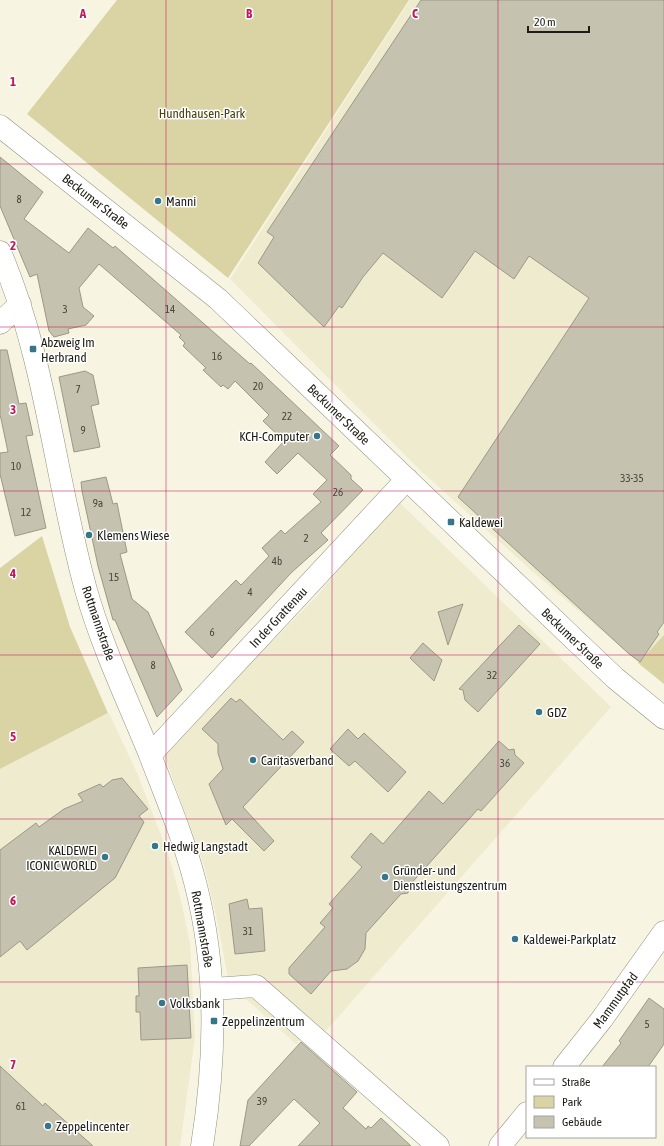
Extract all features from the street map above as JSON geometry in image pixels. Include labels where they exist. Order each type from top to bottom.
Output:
[{"type":"street","name":"Beckumer Straße","points":[[0,126],[218,299],[615,678],[664,718]]},
{"type":"street","name":"Rottmannstraße","points":[[0,252],[20,304],[32,349],[86,592],[102,637],[184,844],[196,884],[209,951],[213,989],[214,1021],[212,1076],[202,1146]]},
{"type":"street","points":[[0,323],[20,304]]},
{"type":"street","name":"In der Grattenau","points":[[150,755],[406,479]]},
{"type":"street","name":"Mammutpfad","points":[[565,1066],[602,1019],[664,932]]},
{"type":"street","points":[[213,989],[256,986],[438,1146]]},
{"type":"street","points":[[500,1146],[526,1114]]},
{"type":"shaded area","points":[[410,0],[664,0],[664,684],[532,571],[420,470],[230,279]]},
{"type":"shaded area","points":[[396,499],[611,707],[324,1033],[314,1025],[296,1044],[245,998],[232,999],[216,915],[204,865],[163,752],[316,597]]},
{"type":"shaded area","points":[[109,713],[137,773],[168,853],[180,896],[190,943],[195,1037],[180,1146],[0,1146],[0,769]]},
{"type":"green space","name":"Hundhausen-Park","points":[[117,0],[409,0],[228,278],[27,114]]},
{"type":"green space","points":[[42,536],[70,627],[108,713],[0,769],[0,568]]},
{"type":"green space","points":[[664,635],[664,684],[638,663]]},
{"type":"building","points":[[421,0],[664,0],[664,622],[657,632],[659,634],[640,662],[628,653],[458,497],[589,298],[529,256],[514,279],[475,251],[442,298],[383,253],[363,277],[342,308],[339,306],[324,327],[258,263],[274,237],[267,232]]},
{"type":"building","points":[[0,157],[43,192],[24,219],[69,253],[88,228],[113,248],[115,246],[250,364],[251,363],[339,446],[330,455],[351,475],[351,479],[363,490],[321,533],[328,540],[292,572],[212,658],[185,632],[236,580],[241,585],[269,556],[262,548],[281,530],[285,534],[321,502],[313,494],[327,480],[298,453],[277,474],[265,462],[284,441],[263,421],[269,415],[235,381],[228,389],[223,385],[221,387],[203,370],[206,368],[183,346],[185,343],[179,337],[181,335],[99,264],[79,288],[83,307],[94,316],[86,325],[68,329],[69,333],[54,337],[49,331],[37,274],[30,277],[0,206]]},
{"type":"building","points":[[0,350],[7,350],[19,404],[26,403],[33,435],[26,436],[46,528],[15,536],[0,474],[0,453],[8,452],[0,414]]},
{"type":"building","points":[[85,371],[93,375],[99,404],[91,406],[100,447],[74,452],[59,377]]},
{"type":"building","points":[[106,477],[113,504],[117,503],[127,552],[120,554],[132,599],[148,612],[182,690],[157,717],[115,620],[113,620],[98,566],[82,491],[81,482]]},
{"type":"building","points":[[463,604],[448,645],[438,612]]},
{"type":"building","points":[[519,625],[540,644],[478,712],[465,700],[463,690],[459,689]]},
{"type":"building","points":[[423,643],[442,660],[434,681],[410,658]]},
{"type":"building","name":"Caritasverband","points":[[231,698],[236,702],[240,699],[283,740],[292,731],[304,742],[243,807],[274,841],[264,851],[232,819],[226,825],[209,784],[223,769],[218,753],[218,744],[202,729]]},
{"type":"building","points":[[348,729],[358,739],[364,733],[406,772],[388,792],[355,761],[349,766],[330,749]]},
{"type":"building","name":"Gründer- und Dienstleistungszentrum","points":[[499,741],[509,750],[514,749],[515,755],[524,763],[481,811],[478,809],[408,887],[408,893],[401,894],[366,933],[365,949],[358,961],[347,969],[331,971],[311,994],[289,974],[289,968],[325,927],[320,923],[333,908],[329,904],[362,867],[351,857],[371,833],[383,844],[429,791],[443,804]]},
{"type":"building","points":[[122,778],[148,809],[139,816],[144,822],[115,878],[27,950],[20,941],[0,957],[0,850],[36,823],[39,827],[64,809],[83,801],[78,794],[100,784],[103,787],[112,780]]},
{"type":"building","points":[[247,899],[249,909],[262,908],[265,951],[235,954],[229,904]]},
{"type":"building","name":"Volksbank","points":[[187,965],[191,1038],[141,1040],[140,1012],[136,1012],[136,996],[139,996],[138,968]]},
{"type":"building","points":[[649,998],[664,1009],[664,1044],[649,1066],[603,1066],[621,1043],[619,1041]]},
{"type":"building","points":[[301,1042],[357,1092],[343,1108],[366,1129],[368,1126],[371,1128],[381,1118],[411,1146],[298,1146],[320,1123],[294,1099],[249,1146],[240,1146],[248,1100]]},
{"type":"building","points":[[0,1066],[43,1106],[45,1103],[93,1146],[0,1146]]},
{"type":"place","name":"Manni","points":[[158,201]]},
{"type":"place","name":"Abzweig Im Herbrand","points":[[33,349]]},
{"type":"place","name":"KCH-Computer","points":[[317,436]]},
{"type":"place","name":"Kaldewei","points":[[451,522]]},
{"type":"place","name":"Klemens Wiese","points":[[89,535]]},
{"type":"place","name":"GDZ","points":[[539,712]]},
{"type":"place","name":"Caritasverband","points":[[253,760]]},
{"type":"place","name":"Hedwig Langstadt","points":[[155,846]]},
{"type":"place","name":"KALDEWEI ICONIC WORLD","points":[[105,857]]},
{"type":"place","name":"Gründer- und Dienstleistungszentrum","points":[[385,877]]},
{"type":"place","name":"Kaldewei-Parkplatz","points":[[515,939]]},
{"type":"place","name":"Volksbank","points":[[162,1003]]},
{"type":"place","name":"Zeppelinzentrum","points":[[214,1021]]},
{"type":"place","name":"Zeppelincenter","points":[[48,1126]]}]
